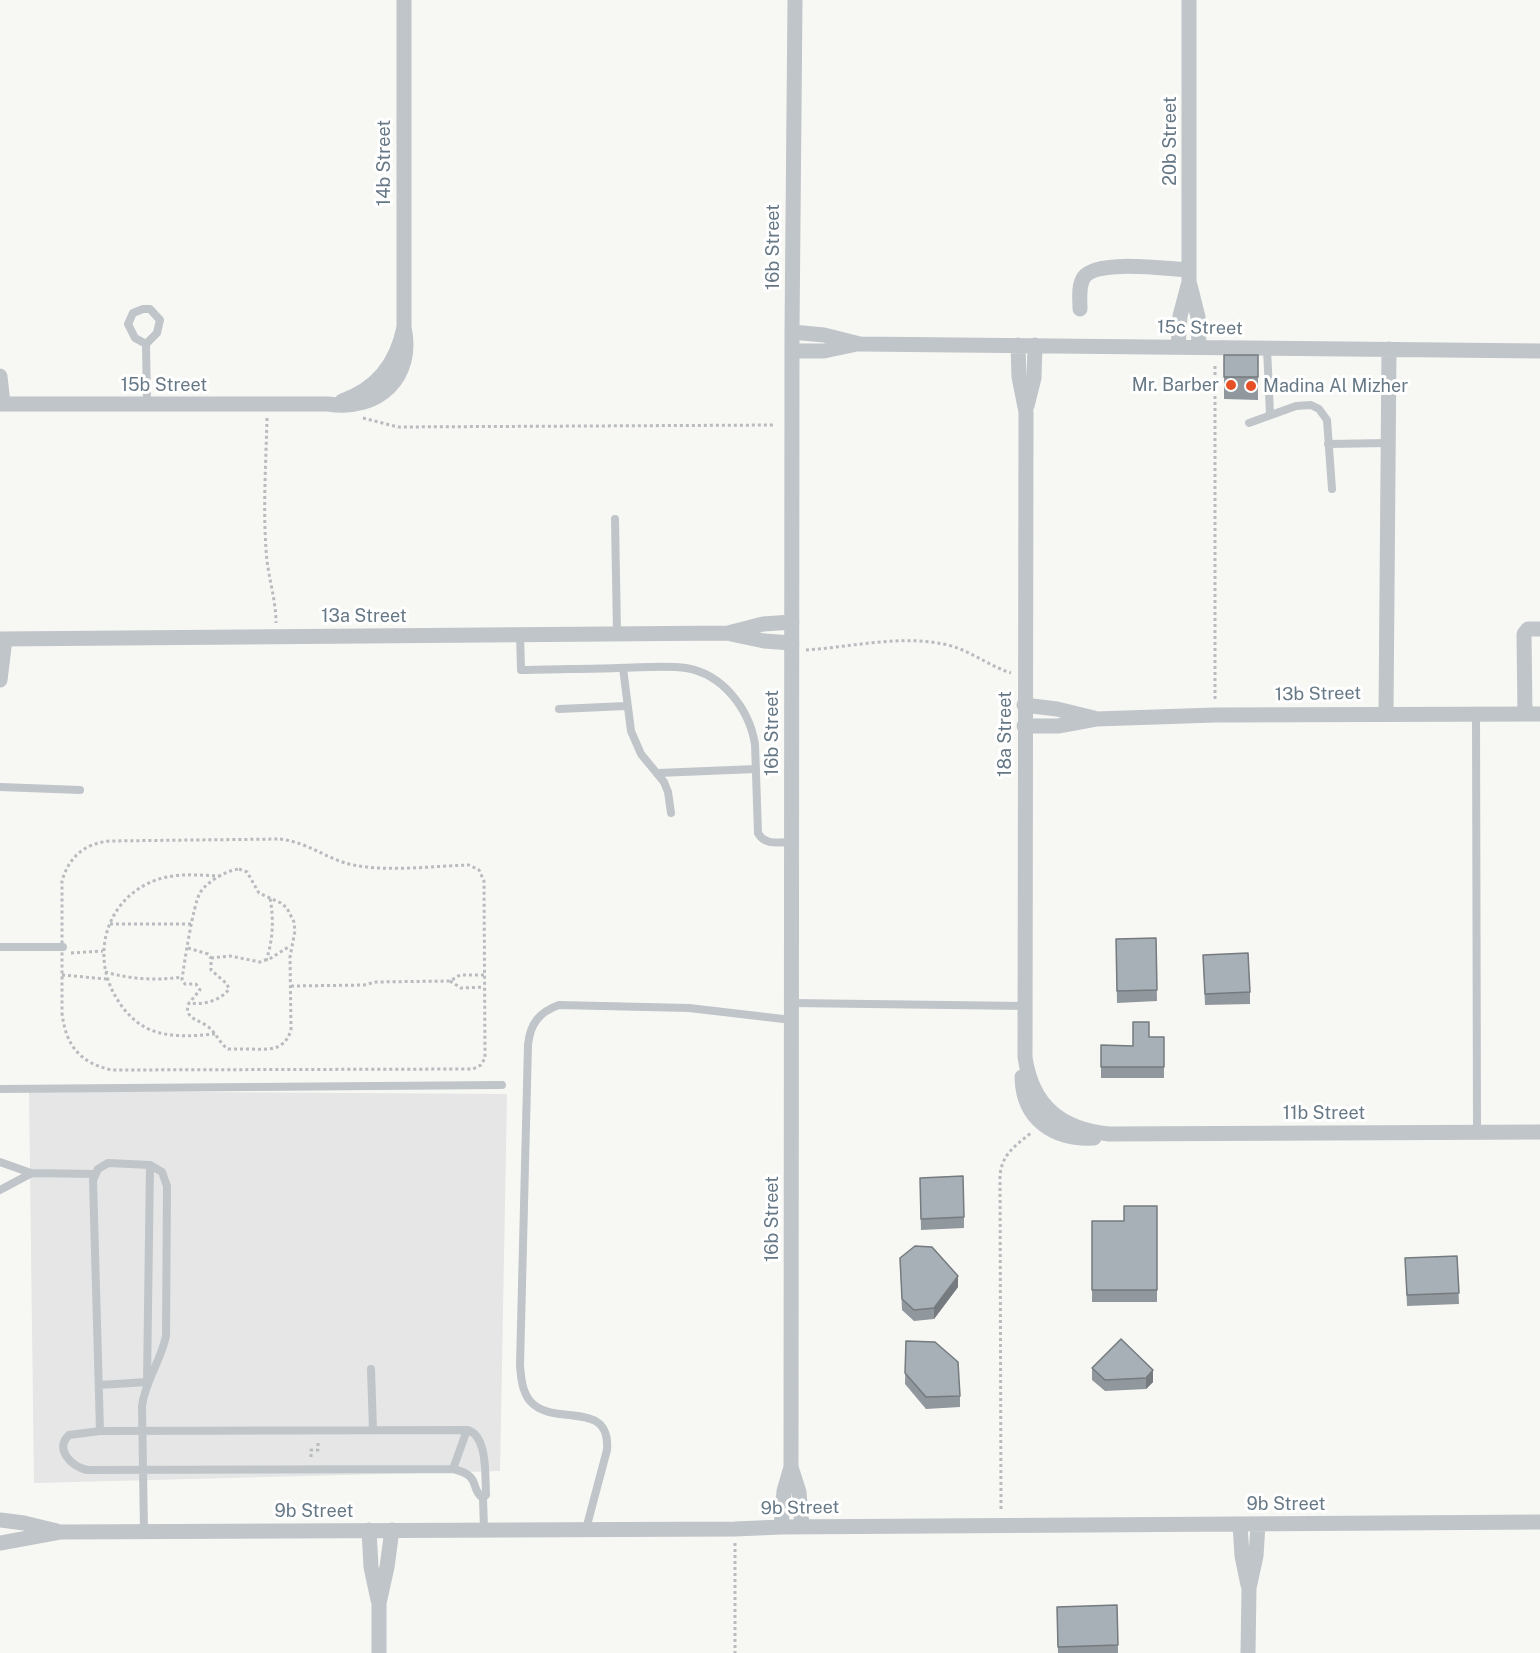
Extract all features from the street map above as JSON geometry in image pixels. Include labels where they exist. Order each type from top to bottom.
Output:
[{"type":"street","name":"14b Street","points":[[385,383],[398,377],[406,352],[404,327],[404,0]]},
{"type":"street","name":"16b Street","points":[[782,1527],[784,1491],[791,1467],[792,332],[795,0]]},
{"type":"street","name":"20b Street","points":[[1189,0],[1189,276],[1198,317],[1199,347]]},
{"type":"street","points":[[1080,309],[1080,285],[1084,277],[1092,270],[1130,267],[1189,276]]},
{"type":"street","name":"20b Street","points":[[1178,347],[1180,316],[1189,276]]},
{"type":"street","name":"15c Street","points":[[792,332],[824,335],[860,344]]},
{"type":"street","name":"15c Street","points":[[792,351],[824,351],[860,344],[1540,351]]},
{"type":"street","name":"18a Street","points":[[1018,345],[1019,377],[1026,412],[1025,1057],[1032,1088],[1047,1119]]},
{"type":"street","name":"18a Street","points":[[1026,412],[1034,378],[1035,345]]},
{"type":"street","points":[[1386,713],[1389,349]]},
{"type":"street","points":[[0,376],[2,404]]},
{"type":"street","name":"15b Street","points":[[2,404],[328,404],[351,398],[371,386],[385,383]]},
{"type":"street","name":"13a Street","points":[[728,633],[763,624],[792,622]]},
{"type":"street","points":[[1532,714],[1524,634],[1528,629],[1540,629]]},
{"type":"street","name":"13a Street","points":[[3,639],[728,633],[792,647]]},
{"type":"street","points":[[0,680],[3,639]]},
{"type":"street","name":"13b Street","points":[[1024,705],[1057,709],[1096,719]]},
{"type":"street","name":"13b Street","points":[[1024,726],[1058,726],[1096,719],[1215,715],[1532,714]]},
{"type":"street","name":"11b Street","points":[[1047,1119],[1054,1132],[1067,1137],[1095,1138],[1108,1134],[1540,1132]]},
{"type":"street","name":"16b Street","points":[[791,1467],[800,1491],[801,1527]]},
{"type":"street","name":"9b Street","points":[[0,1520],[60,1532]]},
{"type":"street","name":"9b Street","points":[[0,1543],[60,1532],[1540,1522]]},
{"type":"street","points":[[1240,1524],[1242,1556],[1249,1588]]},
{"type":"street","points":[[1248,1653],[1249,1588],[1256,1556],[1258,1524]]},
{"type":"street","points":[[369,1530],[371,1567],[379,1603]]},
{"type":"street","points":[[379,1653],[379,1603],[392,1530]]},
{"type":"lane","points":[[146,344],[135,338],[128,324],[133,313],[150,309],[160,320],[157,333],[146,344],[147,404]]},
{"type":"lane","points":[[1267,348],[1270,415]]},
{"type":"lane","points":[[1249,423],[1296,405],[1315,406],[1325,416],[1332,489]]},
{"type":"lane","points":[[1328,444],[1388,443]]},
{"type":"lane","points":[[615,519],[617,633]]},
{"type":"lane","points":[[520,634],[521,670],[687,668],[706,675],[725,688],[734,696],[748,719],[755,744],[758,833],[768,842],[792,842]]},
{"type":"lane","points":[[623,668],[626,706],[635,742],[641,754],[658,773],[668,792],[671,813]]},
{"type":"lane","points":[[559,709],[626,706]]},
{"type":"lane","points":[[1476,714],[1477,1132]]},
{"type":"lane","points":[[658,773],[756,769]]},
{"type":"lane","points":[[0,788],[80,790]]},
{"type":"lane","points":[[0,947],[63,950]]},
{"type":"lane","points":[[792,1003],[1025,1006]]},
{"type":"lane","points":[[586,1529],[607,1450],[608,1439],[605,1430],[599,1422],[590,1417],[546,1410],[531,1402],[522,1386],[520,1365],[528,1045],[533,1024],[540,1015],[560,1005],[689,1008],[792,1020]]},
{"type":"lane","points":[[0,1089],[502,1084]]},
{"type":"lane","points":[[0,1162],[31,1173],[95,1174]]},
{"type":"lane","points":[[99,1431],[93,1180],[98,1169],[108,1163],[150,1165],[162,1172],[167,1186],[164,1346],[147,1382]]},
{"type":"lane","points":[[144,1532],[142,1406],[147,1382],[150,1165]]},
{"type":"lane","points":[[0,1190],[31,1173]]},
{"type":"lane","points":[[371,1369],[373,1430]]},
{"type":"lane","points":[[99,1385],[147,1382]]},
{"type":"lane","points":[[453,1469],[467,1430]]},
{"type":"lane","points":[[483,1498],[479,1496],[475,1482],[469,1475],[453,1469],[87,1470],[76,1466],[64,1453],[63,1443],[69,1435],[99,1431],[467,1430],[476,1433],[482,1444],[486,1495],[483,1498],[484,1529]]},
{"type":"path","points":[[1215,347],[1215,715]]},
{"type":"path","points":[[267,404],[265,535],[276,617],[276,636]]},
{"type":"path","points":[[357,417],[398,427],[792,425]]},
{"type":"path","points":[[792,647],[925,641],[968,651],[1006,671],[1025,676]]},
{"type":"path","points":[[280,839],[303,843],[333,859],[355,865],[378,867],[469,865],[479,870],[484,881],[485,1058],[481,1065],[473,1069],[112,1070],[99,1067],[76,1051],[68,1040],[63,1020],[63,950],[62,881],[71,861],[88,846],[109,841],[280,839]]},
{"type":"path","points":[[235,869],[243,870],[250,876],[259,893],[281,903],[291,915],[295,931],[291,945],[291,1030],[281,1046],[270,1050],[228,1049],[207,1026],[190,1017],[187,1011],[189,1004],[199,993],[199,987],[196,984],[185,984],[182,977],[200,892],[221,876],[235,869]]},
{"type":"path","points":[[215,1034],[168,1034],[142,1025],[121,1005],[107,979],[103,951],[110,925],[128,898],[148,884],[159,879],[182,875],[221,876]]},
{"type":"path","points":[[266,961],[273,923],[270,898]]},
{"type":"path","points":[[110,925],[192,924]]},
{"type":"path","points":[[211,958],[230,956],[255,962],[266,961],[291,945]]},
{"type":"path","points":[[188,948],[206,953],[211,958],[211,970],[227,984],[227,991],[209,1003],[189,1004]]},
{"type":"path","points":[[63,950],[103,951]]},
{"type":"path","points":[[105,972],[143,979],[182,977]]},
{"type":"path","points":[[63,975],[107,979]]},
{"type":"path","points":[[290,986],[450,981],[460,975],[485,975]]},
{"type":"path","points":[[450,981],[461,988],[485,987]]},
{"type":"path","points":[[1001,1526],[1000,1175],[1003,1161],[1011,1150],[1047,1119]]},
{"type":"path","points":[[311,1470],[311,1450],[318,1450],[318,1430]]},
{"type":"path","points":[[735,1529],[735,1653]]},
{"type":"shaded area","points":[[29,1091],[507,1094],[500,1471],[34,1483]]},
{"type":"building","points":[[1224,355],[1258,355],[1258,377],[1224,377]]},
{"type":"building","points":[[1156,938],[1157,990],[1117,991],[1116,939]]},
{"type":"building","points":[[1248,953],[1250,992],[1205,994],[1203,955]]},
{"type":"building","points":[[1133,1022],[1149,1022],[1149,1037],[1164,1037],[1164,1067],[1101,1067],[1101,1045],[1133,1046]]},
{"type":"building","points":[[963,1176],[964,1217],[921,1219],[920,1178]]},
{"type":"building","points":[[1124,1206],[1157,1206],[1157,1290],[1092,1290],[1092,1221],[1124,1221]]},
{"type":"building","points":[[915,1246],[932,1247],[958,1276],[934,1308],[914,1310],[902,1299],[900,1258]]},
{"type":"building","points":[[1457,1256],[1459,1293],[1407,1295],[1405,1258]]},
{"type":"building","points":[[1121,1339],[1153,1370],[1146,1378],[1105,1380],[1092,1368]]},
{"type":"building","points":[[906,1341],[935,1342],[958,1362],[960,1396],[926,1397],[905,1373]]},
{"type":"building","points":[[1117,1605],[1118,1645],[1058,1647],[1057,1607]]},
{"type":"place","name":"Mr. Barber","points":[[1231,385]]},
{"type":"place","name":"Madina Al Mizher","points":[[1251,386]]}]
